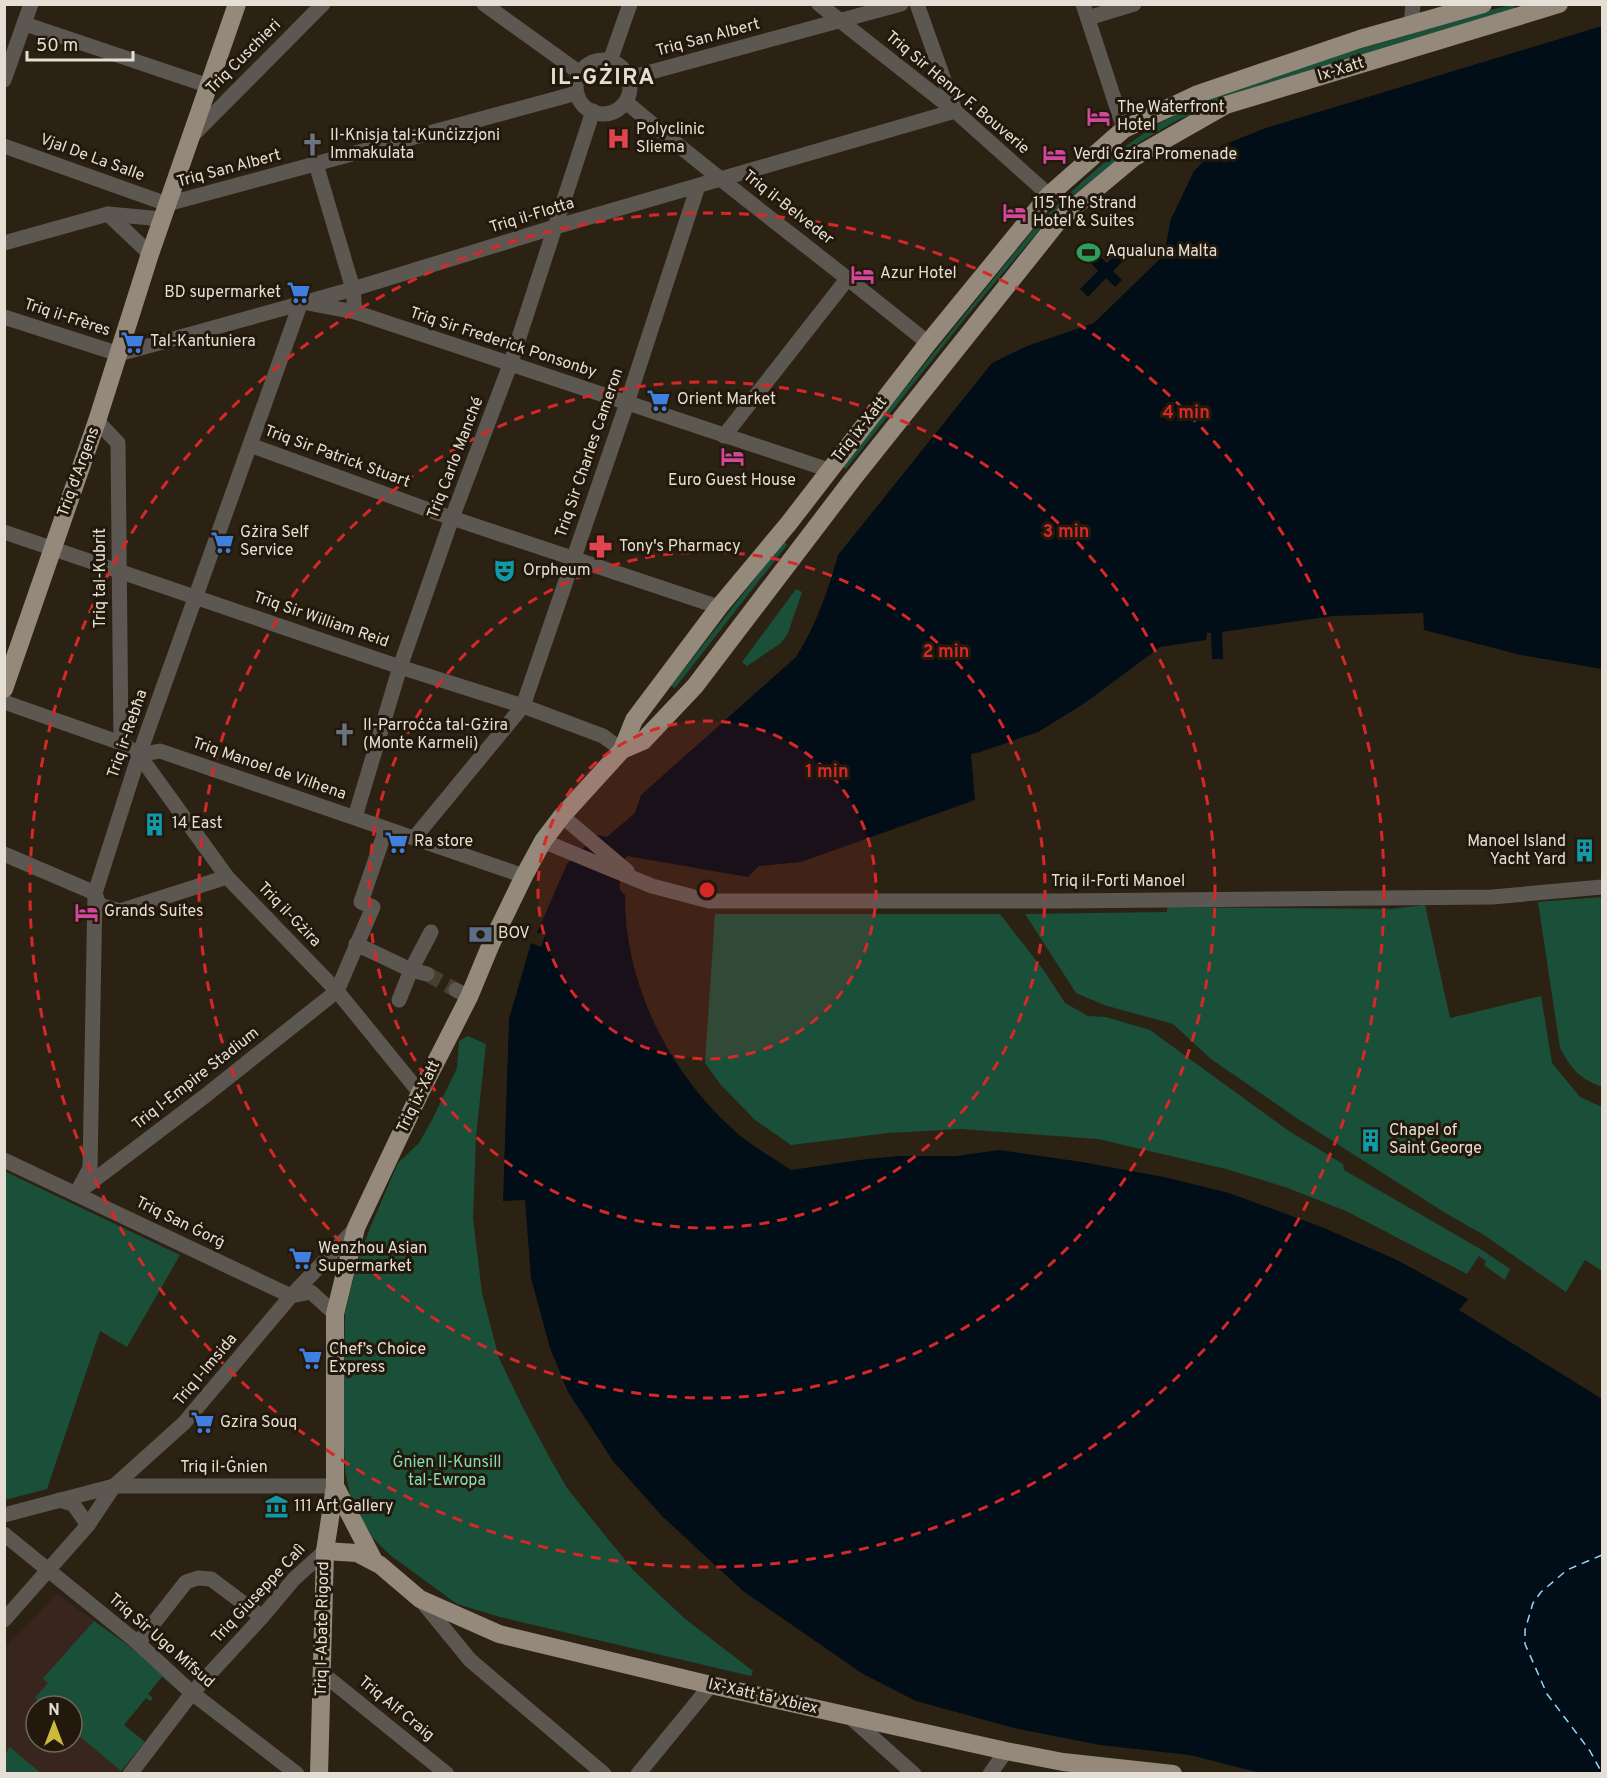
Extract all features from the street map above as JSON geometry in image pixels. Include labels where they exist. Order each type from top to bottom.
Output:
[{"type":"main road","name":"Triq d'Argens","points":[[4,689],[119,354],[150,254],[160,207],[192,136],[237,4]]},
{"type":"main road","name":"Ix-Xatt","points":[[1124,129],[1198,94],[1360,39],[1483,4]]},
{"type":"main road","name":"Ix-Xatt","points":[[1133,158],[1226,105],[1559,4]]},
{"type":"main road","name":"Triq ix-Xatt","points":[[334,1486],[335,1314],[356,1228],[420,1093],[462,994],[491,944],[543,842],[562,816],[622,750],[634,720],[719,607],[789,524],[928,344],[1049,195],[1124,129]]},
{"type":"main road","name":"Triq ix-Xatt","points":[[622,750],[643,741],[695,686],[845,489],[1061,218],[1133,158]]},
{"type":"main road","name":"Triq l-Abate Rigord","points":[[320,1773],[325,1551],[334,1486]]},
{"type":"main road","name":"Ix-Xatt ta' Xbiex","points":[[334,1486],[374,1561]]},
{"type":"main road","name":"Ix-Xatt ta' Xbiex","points":[[325,1551],[357,1553],[374,1561],[420,1599],[500,1634],[850,1717],[1006,1750],[1066,1768],[1173,1773]]},
{"type":"street","points":[[4,80],[31,4]]},
{"type":"street","name":"Triq Cuschieri","points":[[192,136],[323,4]]},
{"type":"street","points":[[484,4],[580,73]]},
{"type":"street","points":[[610,61],[630,4]]},
{"type":"street","name":"Triq Sir Henry F. Bouverie","points":[[819,4],[955,111],[1049,195]]},
{"type":"street","name":"Triq San Albert","points":[[629,78],[901,4]]},
{"type":"street","points":[[917,4],[955,111]]},
{"type":"street","points":[[1124,129],[1086,11],[1134,4]]},
{"type":"street","points":[[1411,26],[1413,4]]},
{"type":"street","points":[[25,24],[209,86]]},
{"type":"street","points":[[610,61],[625,70],[629,78],[630,90],[626,102],[611,112],[602,113],[586,107],[577,93],[580,73],[593,62],[610,61]]},
{"type":"street","name":"Triq San Albert","points":[[4,243],[108,214],[160,207],[577,93]]},
{"type":"street","name":"Triq il-Belveder","points":[[626,102],[928,344]]},
{"type":"street","name":"Triq Carlo Manché","points":[[355,817],[400,667],[510,365],[593,111]]},
{"type":"street","name":"Triq il-Flotta","points":[[119,354],[353,289],[555,227],[955,111]]},
{"type":"street","name":"Vjal De La Salle","points":[[4,146],[160,207]]},
{"type":"street","points":[[316,164],[353,289],[355,312]]},
{"type":"street","name":"Triq Sir Charles Cameron","points":[[415,837],[523,706],[627,403],[698,186]]},
{"type":"street","name":"Triq San Albert","points":[[108,214],[130,198],[160,207]]},
{"type":"street","points":[[108,214],[150,254]]},
{"type":"street","points":[[724,436],[848,278]]},
{"type":"street","name":"Triq Sir Frederick Ponsonby","points":[[301,302],[355,312],[829,470]]},
{"type":"street","name":"Triq ir-Rebħa","points":[[76,1194],[90,1168],[95,893],[139,755],[301,302]]},
{"type":"street","name":"Triq il-Frères","points":[[4,317],[119,354]]},
{"type":"street","name":"Triq tal-Kubrit","points":[[97,421],[118,443],[121,743]]},
{"type":"street","name":"Triq Sir Patrick Stuart","points":[[250,445],[453,518],[719,607]]},
{"type":"street","name":"Triq Sir William Reid","points":[[4,532],[400,667],[523,706],[603,736],[622,750]]},
{"type":"street","points":[[4,702],[121,743],[139,755]]},
{"type":"street","name":"Triq Manoel de Vilhena","points":[[139,755],[160,751],[524,876]]},
{"type":"street","name":"Triq il-Gżira","points":[[139,755],[227,877],[337,991],[420,1093]]},
{"type":"street","name":"Triq il-Forti Manoel","points":[[562,816],[637,879]]},
{"type":"street","points":[[337,991],[373,907],[361,902],[386,830]]},
{"type":"street","name":"Triq il-Forti Manoel","points":[[543,842],[652,886],[709,901],[1492,897],[1602,887]]},
{"type":"street","points":[[4,854],[95,893],[99,905],[120,911],[227,877]]},
{"type":"street","points":[[399,1000],[411,970],[431,932]]},
{"type":"street","points":[[356,944],[411,970],[427,974]]},
{"type":"street","name":"Triq l-Empire Stadium","points":[[76,1194],[206,1096],[337,991]]},
{"type":"street","name":"Triq San Ġorġ","points":[[4,1160],[291,1296],[311,1292],[335,1314]]},
{"type":"street","name":"Triq l-Imsida","points":[[4,1515],[114,1486],[184,1424],[291,1296],[356,1228]]},
{"type":"street","points":[[4,1620],[88,1525],[114,1486]]},
{"type":"street","name":"Triq il-Ġnien","points":[[114,1486],[334,1486]]},
{"type":"street","points":[[59,1500],[73,1504],[88,1525]]},
{"type":"street","name":"Triq Sir Ugo Mifsud","points":[[4,1534],[138,1643],[192,1693],[291,1772]]},
{"type":"street","name":"Triq Giuseppe Calì","points":[[130,1773],[192,1693],[294,1579],[325,1551]]},
{"type":"street","points":[[138,1643],[186,1582],[191,1580],[211,1579],[262,1617]]},
{"type":"street","points":[[420,1599],[470,1660],[604,1773]]},
{"type":"street","name":"Triq Alf Craig","points":[[321,1673],[447,1773]]},
{"type":"street","points":[[638,1773],[711,1685]]},
{"type":"street","points":[[850,1717],[914,1773]]},
{"type":"street","points":[[990,1773],[1006,1750]]},
{"type":"shaded area","points":[[1602,26],[1602,669],[1521,655],[1424,630],[1423,613],[1333,616],[1222,632],[1223,659],[1212,659],[1211,633],[1207,633],[1206,640],[1160,647],[1085,703],[1038,732],[971,754],[975,800],[801,862],[759,866],[748,877],[627,856],[621,868],[620,890],[625,895],[627,929],[633,963],[643,996],[674,1059],[694,1088],[717,1114],[742,1137],[791,1170],[867,1159],[899,1156],[956,1156],[999,1150],[1164,1177],[1229,1193],[1324,1228],[1397,1260],[1468,1299],[1459,1310],[1602,1399],[1602,1773],[1261,1773],[1190,1755],[1100,1745],[1014,1728],[916,1701],[863,1674],[743,1591],[662,1516],[613,1461],[568,1392],[550,1348],[531,1278],[525,1200],[503,1201],[509,1019],[531,943],[541,947],[546,933],[537,933],[567,864],[597,835],[607,837],[635,813],[641,795],[796,657],[821,608],[838,555],[992,363],[1027,346],[1094,323],[1164,255],[1171,219],[1194,171],[1209,156],[1223,145],[1266,128]]},
{"type":"shaded area","points":[[1124,246],[1131,253],[1113,271],[1122,280],[1115,287],[1106,278],[1088,297],[1080,289],[1098,271],[1091,263],[1098,255],[1107,263]]},
{"type":"shaded area","points":[[57,1594],[94,1621],[43,1677],[49,1683],[47,1694],[24,1694],[24,1754],[84,1754],[84,1740],[121,1771],[118,1774],[41,1773],[11,1747],[5,1754],[5,1648]]},
{"type":"green space","points":[[1513,5],[1515,8],[1240,92],[1176,121],[1140,142],[1072,196],[1041,228],[967,316],[846,469],[842,466],[1037,225],[1085,179],[1137,138],[1193,106],[1258,80],[1465,17]]},
{"type":"green space","points":[[784,541],[787,545],[675,688],[671,686]]},
{"type":"green space","points":[[796,589],[802,592],[788,633],[781,643],[747,666],[742,662]]},
{"type":"green space","points":[[1602,897],[1602,1087],[1577,1072],[1560,1048],[1538,902]]},
{"type":"green space","points":[[1425,905],[1450,1018],[1541,996],[1552,1063],[1580,1097],[1602,1107],[1602,1271],[1585,1260],[1566,1292],[1484,1235],[1298,1119],[1211,1059],[1173,1024],[1104,1005],[1076,993],[1025,914],[1167,912],[1167,907],[1391,909]]},
{"type":"green space","points":[[715,914],[1000,914],[1045,972],[1065,1003],[1088,1016],[1106,1017],[1150,1030],[1289,1131],[1343,1164],[1344,1170],[1482,1250],[1510,1269],[1505,1280],[1484,1265],[1486,1261],[1479,1256],[1467,1274],[1346,1211],[1285,1187],[1226,1169],[1098,1139],[961,1129],[888,1133],[791,1145],[755,1120],[721,1085],[705,1063]]},
{"type":"green space","name":"Ġnien Il-Kunsill tal-Ewropa","points":[[468,1036],[486,1044],[476,1136],[473,1218],[482,1293],[499,1358],[524,1410],[567,1488],[634,1571],[684,1618],[753,1671],[751,1676],[500,1617],[457,1604],[390,1555],[372,1537],[351,1500],[345,1470],[343,1414],[345,1313],[357,1263],[398,1163],[419,1143],[432,1120],[457,1068],[459,1041]]},
{"type":"green space","points":[[4,1171],[180,1255],[127,1347],[100,1331],[47,1489],[5,1500]]},
{"type":"green space","points":[[94,1621],[185,1686],[180,1692],[162,1677],[148,1694],[153,1698],[150,1701],[146,1698],[124,1725],[145,1742],[121,1771],[84,1740],[84,1694],[38,1694],[48,1683],[43,1678]]},
{"type":"green space","points":[[10,1747],[41,1773],[5,1773],[5,1754]]},
{"type":"ferry route","points":[[1602,1555],[1567,1570],[1541,1592],[1533,1603],[1525,1630],[1525,1644],[1547,1694],[1590,1751],[1602,1773]]},
{"type":"tunnel","points":[[427,974],[456,990]]},
{"type":"place","name":"The Waterfront Hotel","points":[[1099,117]]},
{"type":"place","name":"Polyclinic Sliema","points":[[618,139]]},
{"type":"place","name":"Il-Knisja tal-Kunċizzjoni Immakulata","points":[[312,145]]},
{"type":"place","name":"Verdi Gzira Promenade","points":[[1055,155]]},
{"type":"place","name":"115 The Strand Hotel & Suites","points":[[1015,213]]},
{"type":"place","name":"Aqualuna Malta","points":[[1088,252]]},
{"type":"place","name":"Azur Hotel","points":[[862,274]]},
{"type":"place","name":"BD supermarket","points":[[299,293]]},
{"type":"place","name":"Tal-Kantuniera","points":[[132,342]]},
{"type":"place","name":"Orient Market","points":[[659,400]]},
{"type":"place","name":"Euro Guest House","points":[[732,456]]},
{"type":"place","name":"Gżira Self Service","points":[[222,542]]},
{"type":"place","name":"Tony's Pharmacy","points":[[601,547]]},
{"type":"place","name":"Orpheum","points":[[505,571]]},
{"type":"place","name":"Il-Parroċċa tal-Gżira (Monte Karmeli)","points":[[345,735]]},
{"type":"place","name":"14 East","points":[[154,824]]},
{"type":"place","name":"Ra store","points":[[396,842]]},
{"type":"place","name":"Manoel Island Yacht Yard","points":[[1584,851]]},
{"type":"place","name":"Grands Suites","points":[[86,912]]},
{"type":"place","name":"BOV","points":[[480,934]]},
{"type":"place","name":"Chapel of Saint George","points":[[1371,1140]]},
{"type":"place","name":"Wenzhou Asian Supermarket","points":[[300,1258]]},
{"type":"place","name":"Chef’s Choice Express","points":[[311,1359]]},
{"type":"place","name":"Gzira Souq","points":[[202,1423]]},
{"type":"place","name":"111 Art Gallery","points":[[276,1507]]},
{"type":"district","name":"IL-GŻIRA","points":[[603,78]]}]
